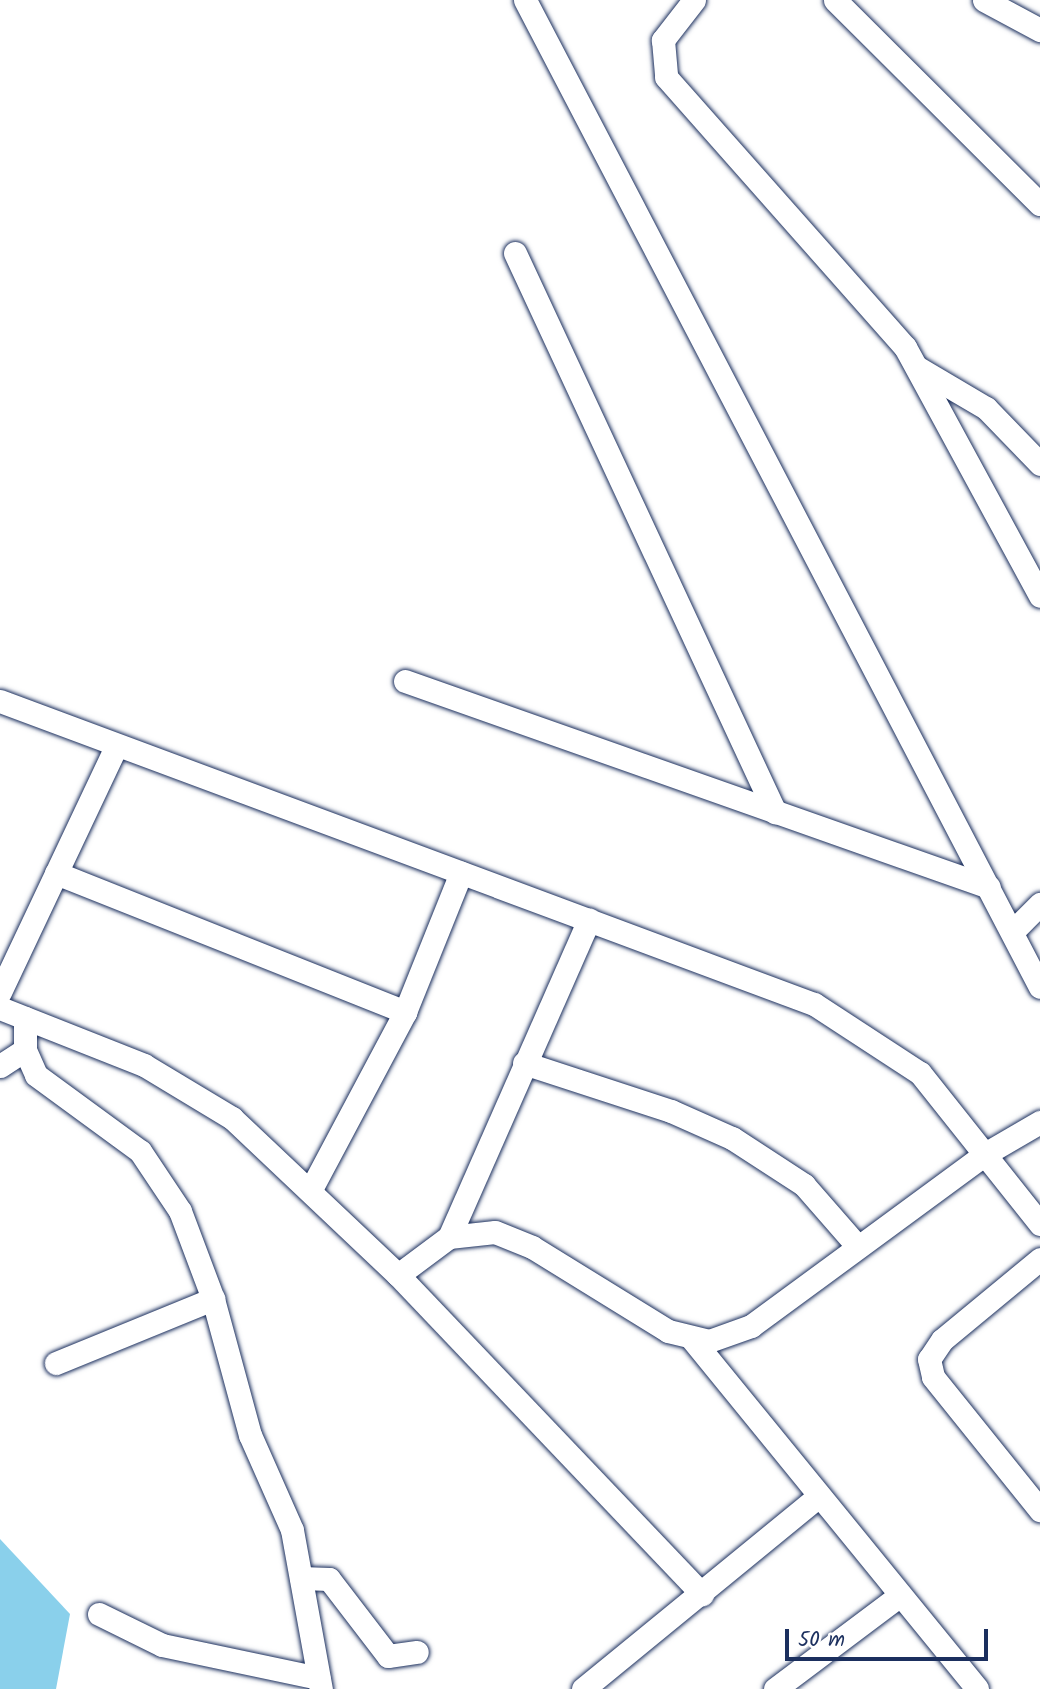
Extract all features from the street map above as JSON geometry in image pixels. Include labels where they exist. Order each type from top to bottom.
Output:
[{"type":"street","points":[[525,0],[1040,987]]},
{"type":"street","points":[[694,0],[663,40],[666,78],[886,323],[918,368],[1040,596]]},
{"type":"street","points":[[835,0],[1040,204]]},
{"type":"street","points":[[984,0],[1040,30]]},
{"type":"street","points":[[514,253],[775,812]]},
{"type":"street","points":[[918,368],[979,402],[1040,464]]},
{"type":"street","points":[[405,681],[989,887]]},
{"type":"street","points":[[0,701],[814,1004],[920,1073],[1040,1224]]},
{"type":"street","points":[[0,992],[117,745]]},
{"type":"street","points":[[56,873],[405,1012]]},
{"type":"street","points":[[310,1191],[405,1012],[461,873]]},
{"type":"street","points":[[1012,932],[1040,904]]},
{"type":"street","points":[[398,1275],[449,1237],[589,920]]},
{"type":"street","points":[[0,1008],[144,1065],[202,1097],[310,1191],[398,1275],[702,1594]]},
{"type":"street","points":[[25,1018],[25,1050],[45,1085],[125,1139],[156,1169],[213,1299],[250,1435],[292,1530],[320,1683],[162,1645],[99,1614]]},
{"type":"street","points":[[0,1066],[25,1050]]},
{"type":"street","points":[[524,1063],[671,1111],[741,1143],[804,1185],[858,1247]]},
{"type":"street","points":[[692,1339],[709,1341],[751,1326],[985,1154],[1040,1122]]},
{"type":"street","points":[[449,1237],[495,1232],[532,1247],[692,1339],[977,1689]]},
{"type":"street","points":[[1040,1259],[942,1340],[929,1359],[933,1377],[1040,1510]]},
{"type":"street","points":[[55,1363],[213,1299]]},
{"type":"street","points":[[583,1689],[819,1496]]},
{"type":"street","points":[[301,1578],[329,1579],[391,1658],[416,1652]]},
{"type":"street","points":[[775,1689],[801,1683],[901,1595]]},
{"type":"water","points":[[0,1539],[70,1614],[56,1689],[0,1689]]}]
